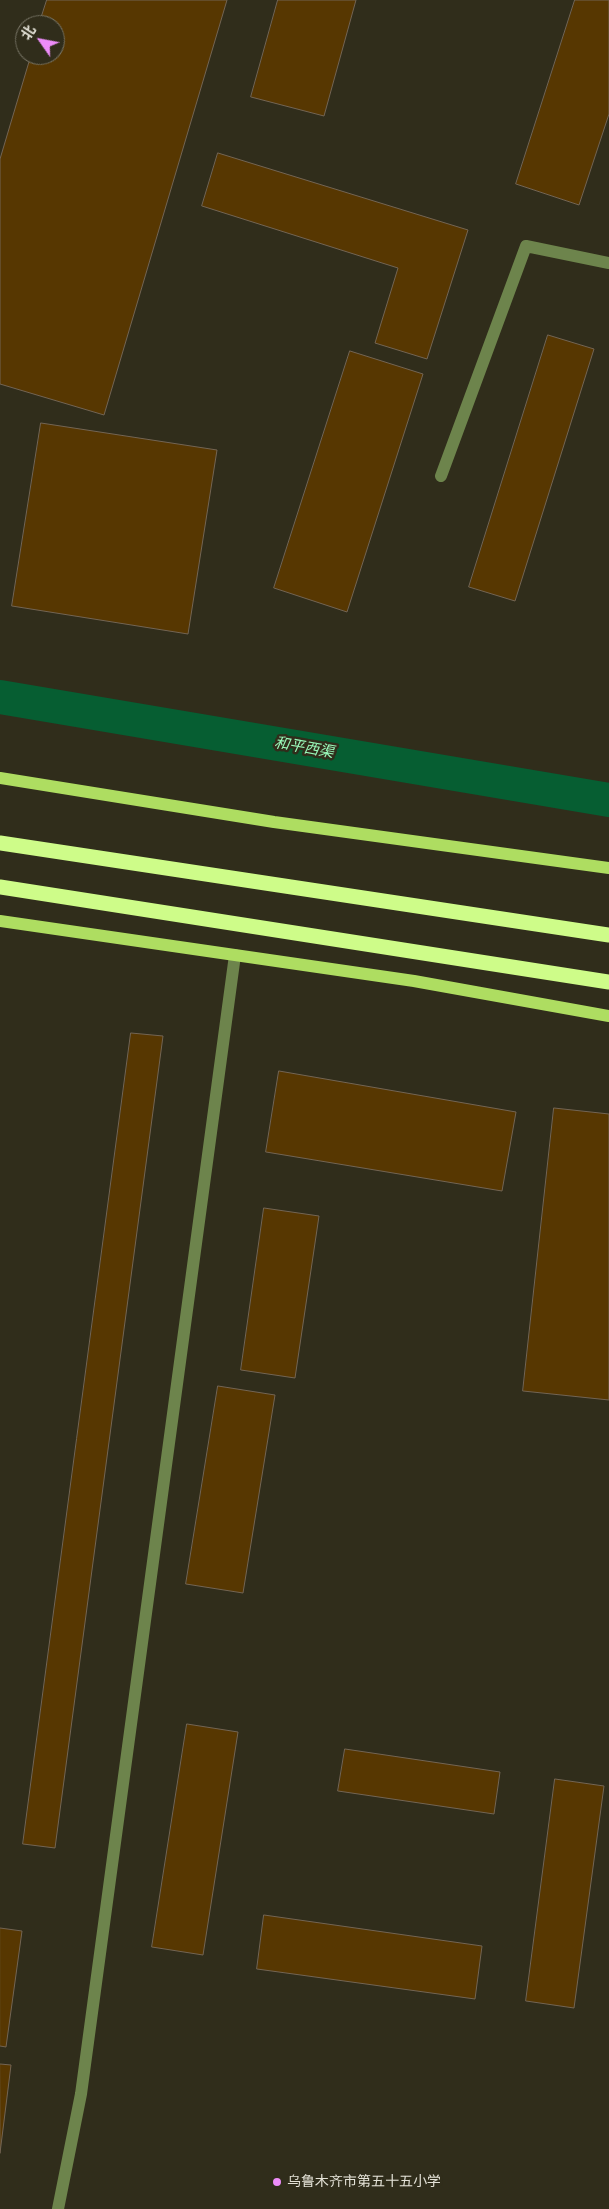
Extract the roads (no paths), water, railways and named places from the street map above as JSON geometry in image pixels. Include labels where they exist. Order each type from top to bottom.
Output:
[{"type":"highway","points":[[0,843],[609,934]]},
{"type":"highway","points":[[0,887],[609,982]]},
{"type":"main road","points":[[0,778],[274,822],[609,868]]},
{"type":"main road","points":[[0,921],[414,981],[609,1016]]},
{"type":"street","points":[[441,476],[526,246],[609,263]]},
{"type":"street","points":[[58,2209],[81,2094],[235,955]]},
{"type":"waterway","name":"和平西渠","points":[[0,697],[609,800]]},
{"type":"place","name":"乌鲁木齐市第五十五小学","points":[[277,2182]]}]
